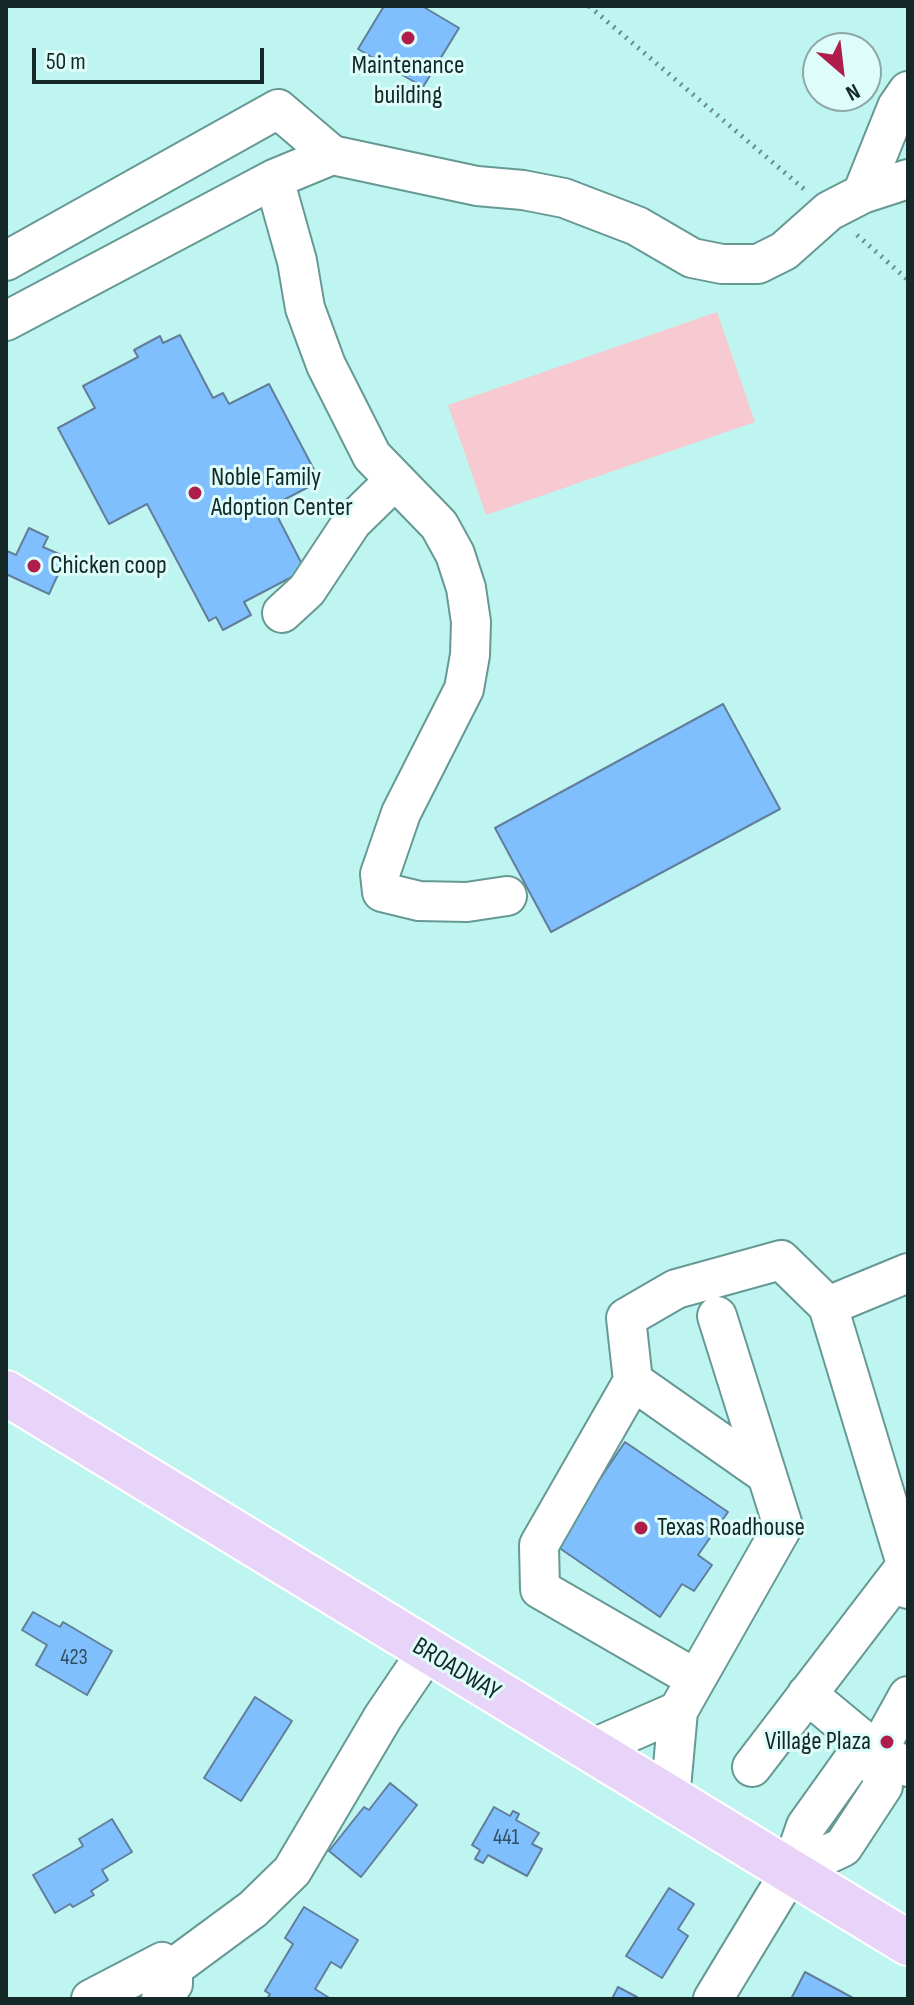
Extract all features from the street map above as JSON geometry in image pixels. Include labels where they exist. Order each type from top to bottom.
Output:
[{"type":"main road","name":"BROADWAY","points":[[6,1393],[908,1943]]},
{"type":"street","points":[[845,203],[908,91]]},
{"type":"street","points":[[6,261],[278,109],[332,155],[477,186],[564,198],[637,226],[692,258],[722,264],[758,264],[784,251],[845,203],[908,179]]},
{"type":"street","points":[[6,321],[274,179],[332,155]]},
{"type":"street","points":[[274,179],[297,261],[305,308],[326,365],[372,456],[439,525],[455,554],[466,588],[471,622],[470,655],[464,689],[401,813],[380,874],[382,892],[419,901],[467,902],[507,896]]},
{"type":"street","points":[[282,613],[307,590],[352,522],[395,480]]},
{"type":"street","points":[[687,1695],[540,1589],[539,1545],[633,1381],[626,1318],[676,1289],[781,1260],[828,1306],[907,1572],[752,1767]]},
{"type":"street","points":[[828,1306],[908,1273]]},
{"type":"street","points":[[670,1799],[687,1695],[783,1526],[717,1316]]},
{"type":"street","points":[[633,1381],[767,1475]]},
{"type":"street","points":[[91,1999],[162,1962],[167,1983],[292,1871],[383,1717],[427,1652]]},
{"type":"street","points":[[807,1694],[893,1760]]},
{"type":"street","points":[[589,1750],[687,1695]]},
{"type":"street","points":[[713,1999],[790,1872],[843,1847],[883,1786],[893,1760],[908,1696]]},
{"type":"path","points":[[589,6],[845,203],[908,280]]},
{"type":"shaded area","points":[[717,312],[755,422],[486,515],[448,405]]},
{"type":"building","name":"Maintenance building","points":[[384,6],[422,6],[459,28],[423,87],[358,49]]},
{"type":"building","name":"Noble Family Adoption Center","points":[[180,335],[213,398],[223,393],[229,404],[269,384],[320,481],[272,506],[305,570],[244,602],[251,615],[223,630],[216,617],[209,621],[147,504],[109,524],[58,428],[95,408],[83,386],[138,357],[134,350],[160,336],[163,343]]},
{"type":"building","name":"Chicken coop","points":[[29,528],[48,537],[43,547],[66,557],[49,594],[6,574],[7,551],[16,555]]},
{"type":"building","points":[[723,704],[780,809],[551,932],[495,828]]},
{"type":"building","name":"Texas Roadhouse","points":[[625,1442],[728,1512],[698,1555],[712,1565],[694,1591],[682,1584],[660,1617],[555,1545]]},
{"type":"building","points":[[33,1612],[60,1627],[63,1622],[112,1651],[87,1695],[36,1665],[47,1645],[22,1630]]},
{"type":"building","points":[[255,1697],[292,1721],[241,1801],[204,1778]]},
{"type":"building","points":[[390,1783],[417,1805],[361,1877],[329,1851],[364,1807],[369,1810]]},
{"type":"building","points":[[494,1807],[510,1816],[513,1811],[519,1814],[516,1820],[539,1833],[532,1844],[542,1849],[527,1876],[488,1855],[483,1863],[475,1859],[480,1850],[472,1845]]},
{"type":"building","points":[[112,1819],[132,1852],[102,1870],[108,1880],[91,1891],[94,1895],[55,1913],[33,1875],[83,1846],[79,1839]]},
{"type":"building","points":[[669,1888],[694,1904],[678,1929],[688,1936],[662,1978],[626,1956]]},
{"type":"building","points":[[304,1907],[358,1940],[341,1968],[331,1962],[315,1989],[331,1999],[267,1999],[270,1994],[265,1991],[293,1944],[285,1938]]},
{"type":"building","points":[[805,1972],[855,1999],[791,1999]]},
{"type":"building","points":[[618,1987],[637,1997],[636,1999],[612,1999]]},
{"type":"place","name":"Maintenance building","points":[[408,38]]},
{"type":"place","name":"Noble Family Adoption Center","points":[[195,493]]},
{"type":"place","name":"Chicken coop","points":[[34,566]]},
{"type":"place","name":"Texas Roadhouse","points":[[641,1528]]},
{"type":"place","name":"Village Plaza","points":[[887,1742]]}]
